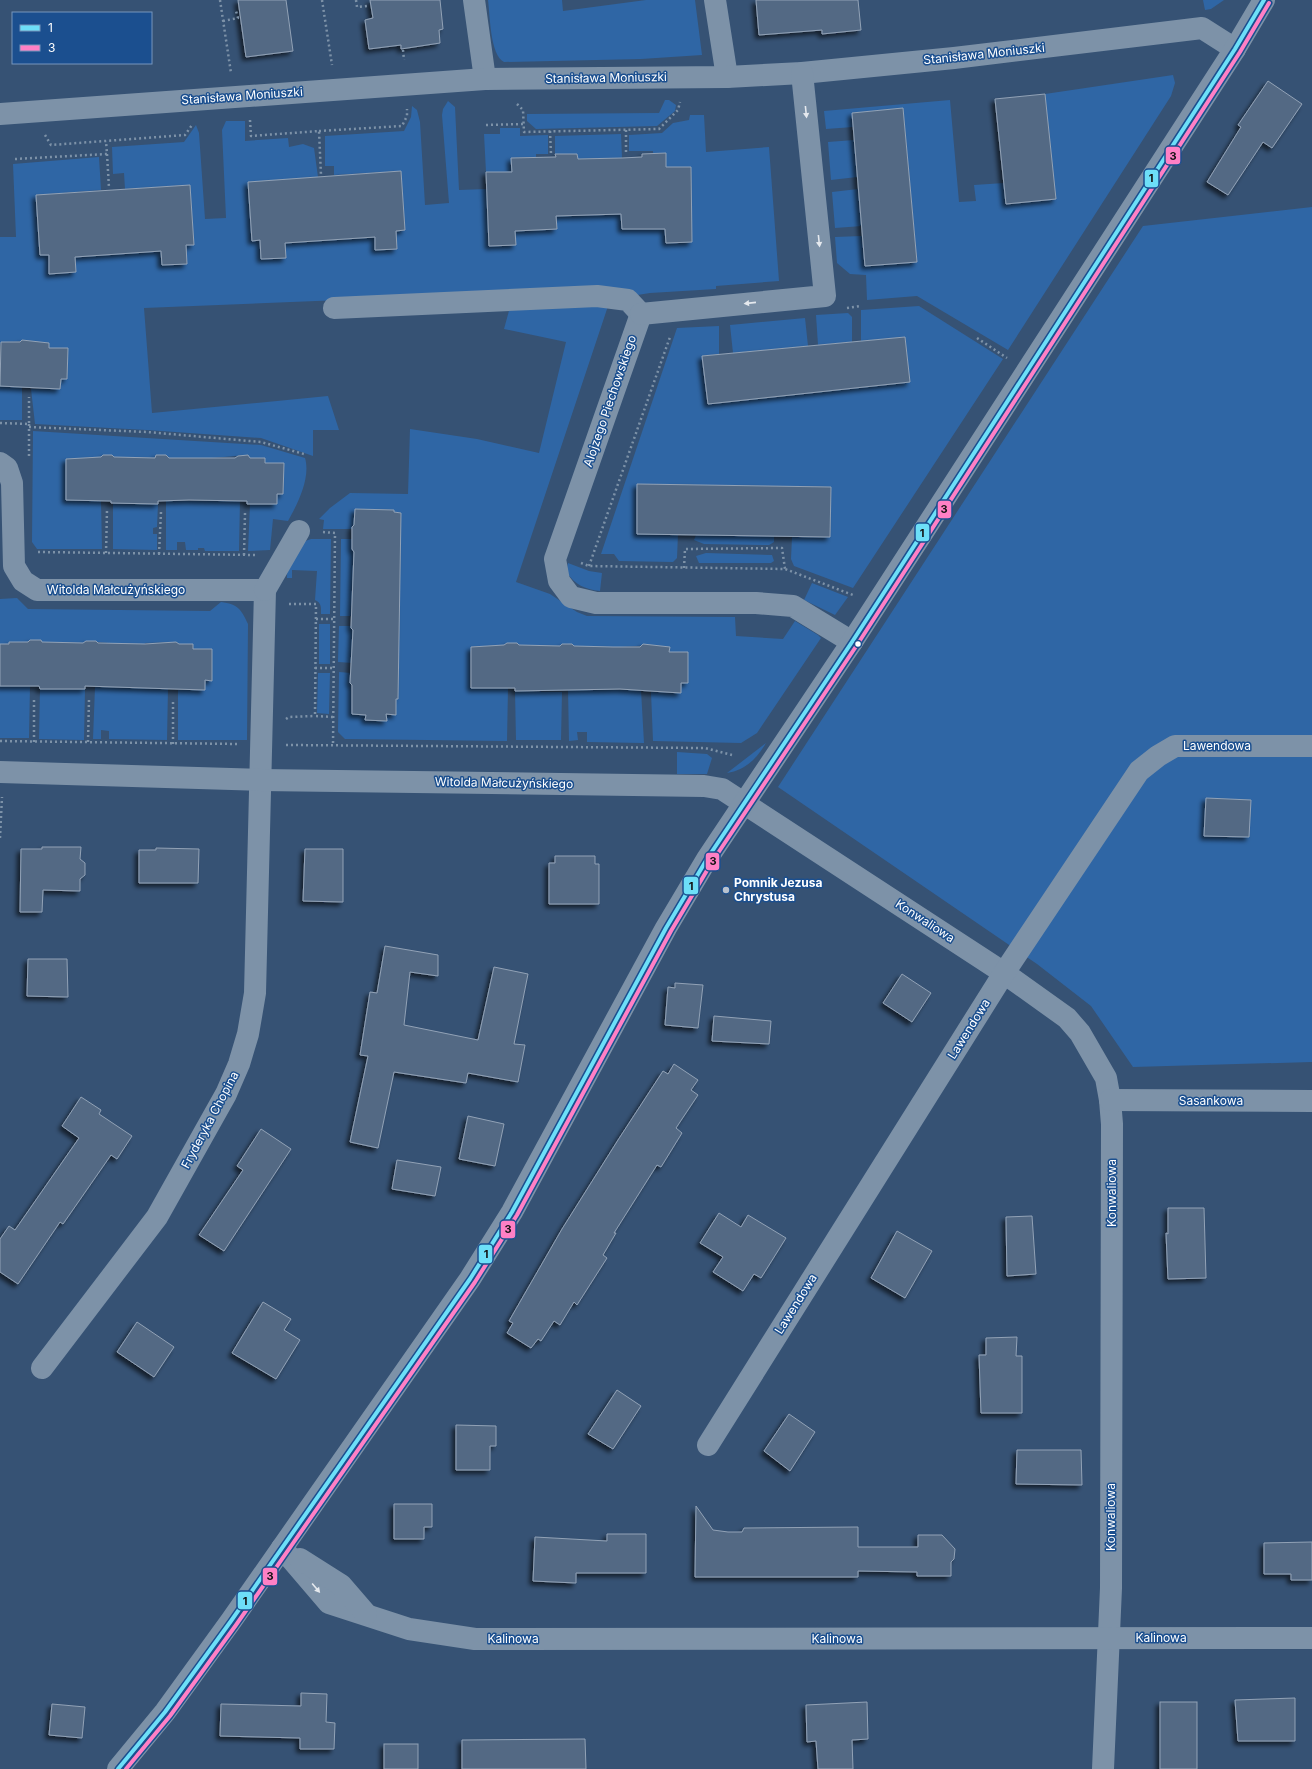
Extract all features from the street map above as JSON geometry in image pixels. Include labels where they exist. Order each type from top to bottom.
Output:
[{"type":"street","points":[[474,0],[485,79]]},
{"type":"street","points":[[715,0],[727,77]]},
{"type":"street","points":[[118,1769],[165,1712],[282,1548],[470,1279],[512,1212],[666,928],[744,802],[852,642],[1235,49],[1264,0]]},
{"type":"street","name":"Stanisława Moniuszki","points":[[0,114],[485,79],[727,77],[802,73],[954,58],[1202,28],[1235,49]]},
{"type":"street","points":[[334,308],[597,296],[628,300],[641,314],[825,296],[802,73]]},
{"type":"street","name":"Alojzego Piechowskiego","points":[[641,314],[554,559],[559,581],[572,597],[596,603],[756,603],[793,606],[852,642]]},
{"type":"street","name":"Witolda Małcużyńskiego","points":[[0,463],[7,468],[12,483],[14,566],[23,581],[38,590],[265,590]]},
{"type":"street","points":[[261,780],[265,590],[299,531]]},
{"type":"street","name":"Lawendowa","points":[[708,1445],[1004,973],[1139,771],[1158,756],[1175,746],[1312,746]]},
{"type":"street","name":"Witolda Małcużyńskiego","points":[[1,773],[261,780],[704,786],[722,789],[744,802]]},
{"type":"street","name":"Fryderyka Chopina","points":[[42,1368],[157,1217],[226,1094],[239,1064],[248,1034],[255,993],[261,780]]},
{"type":"street","name":"Konwaliowa","points":[[744,802],[1004,973],[1067,1018],[1080,1033],[1106,1078],[1112,1124],[1111,1525],[1110,1638],[1103,1769]]},
{"type":"street","name":"Sasankowa","points":[[1110,1100],[1312,1101]]},
{"type":"street","name":"Kalinowa","points":[[282,1548],[328,1603],[409,1629],[475,1639],[1312,1638]]},
{"type":"path","points":[[220,0],[232,80]]},
{"type":"path","points":[[322,0],[333,72]]},
{"type":"path","points":[[356,0],[357,8],[367,6]]},
{"type":"path","points":[[223,21],[238,18],[236,11]]},
{"type":"path","points":[[514,102],[523,110],[524,132],[659,129],[678,110]]},
{"type":"path","points":[[250,118],[251,136],[402,126],[407,116],[407,105]]},
{"type":"path","points":[[41,130],[51,145],[185,135],[193,124]]},
{"type":"path","points":[[486,124],[524,124]]},
{"type":"path","points":[[626,130],[626,152]]},
{"type":"path","points":[[319,131],[321,174]]},
{"type":"path","points":[[550,131],[551,154]]},
{"type":"path","points":[[106,141],[109,188]]},
{"type":"path","points":[[15,159],[107,154]]},
{"type":"path","points":[[845,308],[860,306]]},
{"type":"path","points":[[589,566],[672,331]]},
{"type":"path","points":[[977,338],[1007,358]]},
{"type":"path","points":[[29,397],[29,458]]},
{"type":"path","points":[[0,424],[147,432],[262,442],[304,454]]},
{"type":"path","points":[[106,553],[107,510]]},
{"type":"path","points":[[159,554],[162,512]]},
{"type":"path","points":[[244,555],[245,513]]},
{"type":"path","points":[[299,531],[335,533],[333,745]]},
{"type":"path","points":[[684,568],[685,549],[782,548],[785,569]]},
{"type":"path","points":[[36,552],[262,556]]},
{"type":"path","points":[[556,554],[589,566],[785,569],[853,595]]},
{"type":"path","points":[[289,604],[316,604],[315,716]]},
{"type":"path","points":[[316,619],[334,619]]},
{"type":"path","points":[[315,668],[334,668]]},
{"type":"path","points":[[173,698],[173,744]]},
{"type":"path","points":[[34,700],[34,742]]},
{"type":"path","points":[[88,742],[89,700]]},
{"type":"path","points":[[282,723],[289,717],[333,717]]},
{"type":"path","points":[[0,741],[173,744],[705,748],[732,755]]},
{"type":"path","points":[[0,838],[1,773]]},
{"type":"shaded area","points":[[488,0],[562,0],[563,11],[646,0],[695,0],[702,55],[641,59],[504,62],[499,58],[493,43]]},
{"type":"shaded area","points":[[1203,0],[1224,0],[1211,9],[1205,10]]},
{"type":"shaded area","points":[[1173,75],[1175,83],[1171,96],[1008,350],[917,296],[867,300],[866,275],[850,274],[837,263],[835,237],[862,236],[865,266],[917,262],[903,109],[852,113],[853,127],[826,129],[824,111],[950,100],[959,202],[976,201],[974,185],[1004,183],[1006,204],[1056,199],[1045,94]]},
{"type":"shaded area","points":[[665,100],[669,100],[676,105],[675,111],[657,126],[536,129],[527,121],[527,114],[659,113]]},
{"type":"shaded area","points":[[448,101],[455,107],[459,190],[487,189],[489,246],[515,245],[515,231],[557,229],[556,216],[621,214],[665,229],[666,243],[692,242],[691,168],[666,167],[665,153],[653,153],[653,151],[629,151],[629,135],[662,133],[673,123],[689,120],[690,115],[704,115],[706,152],[769,147],[779,281],[716,286],[716,289],[650,293],[631,296],[588,290],[144,308],[152,413],[328,396],[339,430],[313,430],[313,456],[261,438],[35,424],[31,389],[60,389],[61,379],[67,379],[68,348],[49,348],[49,343],[35,343],[32,341],[1,342],[0,345],[0,237],[16,237],[13,164],[99,157],[101,190],[36,195],[40,255],[49,255],[49,273],[76,272],[75,257],[161,251],[162,265],[187,264],[186,245],[194,245],[190,185],[125,189],[124,173],[113,174],[112,147],[184,142],[196,125],[199,133],[205,219],[226,218],[222,130],[226,121],[245,121],[245,141],[288,138],[289,147],[303,144],[314,148],[318,177],[252,241],[260,240],[262,259],[286,257],[285,243],[375,237],[376,250],[397,249],[396,231],[405,230],[401,171],[334,175],[334,166],[325,166],[325,136],[404,131],[411,117],[412,106],[417,110],[420,122],[425,205],[449,203],[442,115],[443,109]]},
{"type":"shaded area","points":[[500,128],[520,128],[520,136],[548,135],[548,154],[536,154],[536,157],[512,158],[512,172],[486,172],[484,134],[500,134]]},
{"type":"shaded area","points":[[621,134],[622,158],[578,159],[577,154],[555,154],[555,136]]},
{"type":"shaded area","points":[[854,140],[857,177],[831,180],[828,142]]},
{"type":"shaded area","points":[[858,189],[862,226],[835,228],[832,192]]},
{"type":"shaded area","points":[[1312,207],[1312,1062],[1133,1067],[1091,1006],[1037,964],[778,787],[1143,226]]},
{"type":"shaded area","points":[[608,306],[516,582],[550,594],[577,612],[587,616],[735,617],[736,636],[783,639],[795,621],[821,638],[757,733],[741,743],[653,741],[651,692],[681,692],[681,683],[688,671],[688,652],[669,652],[669,647],[655,647],[653,645],[621,647],[621,649],[574,646],[571,644],[563,644],[560,646],[519,645],[517,643],[471,647],[470,687],[508,688],[507,741],[345,739],[338,732],[339,672],[351,673],[352,714],[366,715],[366,720],[386,721],[386,714],[395,715],[396,699],[398,699],[399,655],[397,655],[399,634],[401,513],[394,512],[394,510],[355,509],[354,529],[323,529],[324,520],[319,519],[330,508],[350,493],[408,494],[410,429],[477,439],[539,453],[566,342],[504,329],[510,307]]},
{"type":"shaded area","points":[[919,306],[1003,359],[853,588],[794,566],[791,559],[792,537],[830,537],[831,487],[638,484],[637,533],[678,534],[677,558],[673,562],[619,561],[614,554],[601,554],[677,328],[719,326],[719,354],[702,356],[708,404],[910,382],[905,338],[861,341],[861,310]]},
{"type":"shaded area","points":[[848,313],[852,317],[852,342],[818,345],[816,315]]},
{"type":"shaded area","points":[[805,318],[808,346],[733,353],[730,325]]},
{"type":"shaded area","points":[[0,386],[22,386],[22,420],[0,420]]},
{"type":"shaded area","points":[[33,431],[261,445],[305,458],[305,483],[288,521],[273,519],[270,550],[248,551],[250,504],[277,494],[283,494],[284,463],[265,463],[265,458],[250,458],[247,455],[189,460],[188,458],[169,458],[166,455],[157,455],[155,458],[114,457],[112,455],[103,455],[101,457],[66,459],[66,500],[101,501],[102,549],[37,549],[32,542]]},
{"type":"shaded area","points":[[166,501],[240,501],[239,551],[205,551],[204,548],[198,548],[198,550],[186,550],[185,542],[177,542],[177,550],[166,550]]},
{"type":"shaded area","points":[[113,503],[158,504],[157,527],[153,528],[153,534],[157,534],[157,550],[113,549]]},
{"type":"shaded area","points":[[696,535],[774,536],[774,542],[769,545],[704,544],[694,540]]},
{"type":"shaded area","points":[[311,539],[331,539],[330,614],[321,614],[320,604],[315,600],[317,571],[292,570],[292,578],[287,578],[288,565],[295,549],[299,545]]},
{"type":"shaded area","points":[[341,539],[352,539],[352,549],[354,552],[353,604],[351,606],[351,616],[340,616]]},
{"type":"shaded area","points":[[706,553],[772,555],[774,561],[771,563],[699,563],[696,556]]},
{"type":"shaded area","points":[[568,563],[589,571],[602,573],[600,591],[585,588],[573,580],[566,572]]},
{"type":"shaded area","points":[[812,583],[848,597],[835,615],[804,600]]},
{"type":"shaded area","points":[[17,598],[28,609],[210,611],[221,602],[235,606],[241,611],[248,624],[247,740],[178,740],[178,690],[205,690],[205,680],[211,681],[212,649],[193,649],[193,644],[179,644],[176,642],[145,643],[144,646],[86,641],[83,643],[42,642],[41,640],[30,640],[28,642],[9,642],[9,644],[0,644],[0,599]]},
{"type":"shaded area","points":[[319,624],[330,624],[330,664],[319,664]]},
{"type":"shaded area","points":[[339,626],[353,626],[351,628],[353,630],[353,659],[351,661],[353,663],[338,662]]},
{"type":"shaded area","points":[[318,673],[330,673],[329,714],[317,713]]},
{"type":"shaded area","points":[[0,686],[30,686],[29,738],[0,738]]},
{"type":"shaded area","points":[[95,687],[168,688],[167,740],[109,739],[109,731],[101,730],[101,739],[93,739]]},
{"type":"shaded area","points":[[40,689],[85,689],[84,740],[39,739]]},
{"type":"shaded area","points":[[568,689],[641,690],[644,743],[587,742],[587,732],[577,732],[578,740],[569,741]]},
{"type":"shaded area","points":[[515,691],[562,692],[561,740],[516,740]]},
{"type":"shaded area","points":[[766,743],[759,754],[745,766],[727,773]]},
{"type":"shaded area","points":[[677,752],[707,754],[712,758],[707,774],[677,774]]},
{"type":"building","points":[[238,0],[286,0],[293,51],[246,57]]},
{"type":"building","points":[[370,0],[440,0],[443,29],[439,30],[440,43],[401,49],[401,45],[369,49],[365,20],[373,18]]},
{"type":"building","points":[[756,0],[858,0],[861,30],[822,34],[822,30],[759,35]]},
{"type":"building","points":[[1268,81],[1302,104],[1272,148],[1263,142],[1228,195],[1207,182],[1241,127],[1238,125]]},
{"type":"building","points":[[1045,94],[1056,199],[1006,204],[995,99]]},
{"type":"building","points":[[903,108],[917,262],[865,266],[852,113]]},
{"type":"building","points":[[666,153],[666,167],[691,167],[692,242],[666,243],[665,229],[622,229],[621,214],[556,216],[557,229],[515,231],[516,245],[489,246],[486,172],[512,172],[511,158],[556,157],[555,154],[577,154],[578,159],[622,158],[642,157],[642,154]]},
{"type":"building","points":[[401,171],[405,230],[396,231],[397,249],[375,250],[375,237],[285,243],[286,258],[261,259],[260,240],[252,241],[248,182]]},
{"type":"building","points":[[190,185],[194,245],[186,245],[187,264],[162,265],[161,251],[75,257],[76,272],[49,274],[49,255],[40,255],[36,195]]},
{"type":"building","points":[[905,337],[910,382],[708,404],[702,356]]},
{"type":"building","points":[[22,340],[49,343],[49,348],[68,348],[67,379],[61,379],[60,389],[0,386],[1,342],[20,342]]},
{"type":"building","points":[[103,455],[112,455],[114,457],[155,458],[156,455],[166,455],[169,458],[235,458],[238,456],[248,455],[250,458],[265,458],[265,463],[284,463],[283,494],[277,494],[277,504],[247,504],[247,501],[158,501],[158,504],[66,500],[66,459],[101,457]]},
{"type":"building","points":[[637,484],[831,487],[830,537],[637,534]]},
{"type":"building","points":[[355,509],[394,510],[394,512],[401,513],[398,699],[396,699],[396,715],[386,714],[387,721],[365,720],[366,715],[352,714],[352,685],[350,683],[353,630],[351,628],[354,552],[352,549],[352,527],[354,525]]},
{"type":"building","points":[[30,640],[41,640],[42,642],[83,643],[86,641],[96,641],[98,643],[145,644],[176,642],[179,644],[193,644],[193,649],[212,649],[212,681],[205,680],[205,690],[85,686],[85,689],[40,689],[39,686],[0,686],[0,644],[9,644],[9,642],[28,642]]},
{"type":"building","points":[[507,643],[517,643],[519,645],[560,646],[562,644],[572,644],[574,646],[613,647],[640,647],[643,644],[670,647],[669,652],[688,652],[688,683],[681,683],[681,693],[620,689],[515,691],[515,688],[471,688],[471,647],[504,645]]},
{"type":"building","points":[[1206,798],[1251,800],[1249,837],[1204,836]]},
{"type":"building","points":[[42,847],[81,847],[80,859],[85,863],[85,875],[80,879],[80,891],[43,890],[42,912],[20,912],[21,849],[42,849]]},
{"type":"building","points":[[156,848],[199,849],[198,883],[139,883],[139,850],[156,850]]},
{"type":"building","points":[[305,849],[343,849],[343,902],[303,901]]},
{"type":"building","points":[[555,856],[595,856],[595,864],[599,864],[599,904],[549,904],[549,863],[555,863]]},
{"type":"building","points":[[385,946],[438,955],[438,976],[410,972],[404,1025],[478,1040],[494,967],[528,974],[514,1044],[525,1045],[518,1082],[468,1073],[466,1083],[394,1072],[378,1148],[350,1142],[368,1056],[360,1055],[370,992],[377,993]]},
{"type":"building","points":[[28,959],[67,959],[68,997],[27,996]]},
{"type":"building","points":[[902,974],[931,993],[912,1022],[883,1003]]},
{"type":"building","points":[[675,983],[703,985],[698,1028],[665,1025],[668,987],[675,988]]},
{"type":"building","points":[[714,1016],[771,1021],[769,1044],[712,1041]]},
{"type":"building","points":[[674,1064],[698,1080],[691,1090],[698,1095],[676,1128],[682,1133],[661,1167],[657,1165],[614,1233],[616,1233],[603,1255],[607,1258],[577,1305],[574,1302],[560,1325],[554,1321],[541,1341],[538,1339],[531,1348],[507,1333],[513,1323],[509,1321],[562,1229],[618,1140],[663,1071],[668,1074]]},
{"type":"building","points":[[81,1097],[101,1110],[99,1114],[132,1136],[117,1159],[111,1155],[63,1224],[60,1222],[18,1284],[0,1272],[0,1239],[9,1226],[15,1230],[79,1138],[62,1126]]},
{"type":"building","points":[[468,1116],[504,1124],[495,1166],[459,1159]]},
{"type":"building","points":[[261,1129],[291,1149],[224,1251],[199,1235],[243,1170],[237,1166]]},
{"type":"building","points":[[397,1160],[441,1167],[435,1196],[392,1189]]},
{"type":"building","points":[[1168,1208],[1204,1208],[1206,1278],[1168,1279],[1166,1233],[1168,1234]]},
{"type":"building","points":[[719,1213],[741,1227],[748,1215],[786,1238],[761,1278],[754,1274],[743,1291],[713,1272],[723,1257],[700,1243]]},
{"type":"building","points":[[1032,1216],[1036,1274],[1007,1276],[1006,1217]]},
{"type":"building","points":[[897,1231],[932,1251],[905,1298],[871,1278]]},
{"type":"building","points":[[263,1302],[291,1319],[284,1330],[300,1340],[276,1379],[232,1353]]},
{"type":"building","points":[[137,1322],[174,1347],[154,1377],[117,1352]]},
{"type":"building","points":[[1017,1337],[1016,1356],[1022,1356],[1022,1413],[981,1413],[979,1355],[986,1355],[986,1338]]},
{"type":"building","points":[[617,1390],[641,1406],[613,1449],[588,1434]]},
{"type":"building","points":[[789,1414],[815,1432],[790,1471],[764,1451]]},
{"type":"building","points":[[456,1425],[496,1426],[496,1446],[490,1446],[490,1470],[456,1470]]},
{"type":"building","points":[[1017,1450],[1081,1450],[1082,1485],[1016,1484]]},
{"type":"building","points":[[394,1504],[432,1504],[432,1527],[424,1527],[424,1539],[394,1539]]},
{"type":"building","points":[[696,1506],[713,1530],[728,1532],[742,1532],[744,1528],[858,1527],[858,1547],[918,1547],[918,1535],[942,1535],[955,1549],[954,1559],[951,1562],[951,1576],[917,1576],[917,1572],[858,1571],[858,1577],[695,1577]]},
{"type":"building","points":[[607,1534],[646,1534],[646,1573],[576,1573],[576,1583],[533,1581],[535,1537],[607,1541]]},
{"type":"building","points":[[1312,1542],[1312,1580],[1291,1580],[1291,1574],[1264,1574],[1264,1543]]},
{"type":"building","points":[[301,1693],[327,1694],[326,1722],[335,1723],[334,1749],[300,1749],[300,1738],[220,1736],[221,1704],[301,1706]]},
{"type":"building","points":[[1295,1698],[1295,1741],[1238,1741],[1235,1700]]},
{"type":"building","points":[[867,1702],[868,1739],[852,1740],[853,1769],[818,1769],[816,1741],[807,1742],[806,1705]]},
{"type":"building","points":[[1160,1702],[1197,1702],[1197,1769],[1160,1769]]},
{"type":"building","points":[[52,1704],[85,1707],[82,1738],[49,1735]]},
{"type":"building","points":[[585,1739],[586,1769],[462,1769],[462,1740]]},
{"type":"building","points":[[384,1744],[418,1744],[418,1769],[384,1769]]},
{"type":"transit line","name":"1","points":[[118,1769],[165,1712],[231,1621],[470,1279],[512,1212],[666,928],[707,859],[852,642],[1235,49],[1264,0]]},
{"type":"transit line","name":"3","points":[[126,1769],[170,1716],[236,1625],[475,1282],[517,1215],[671,931],[712,862],[857,645],[1240,52],[1269,3]]},
{"type":"place","name":"Pomnik Jezusa Chrystusa","points":[[726,890]]}]
